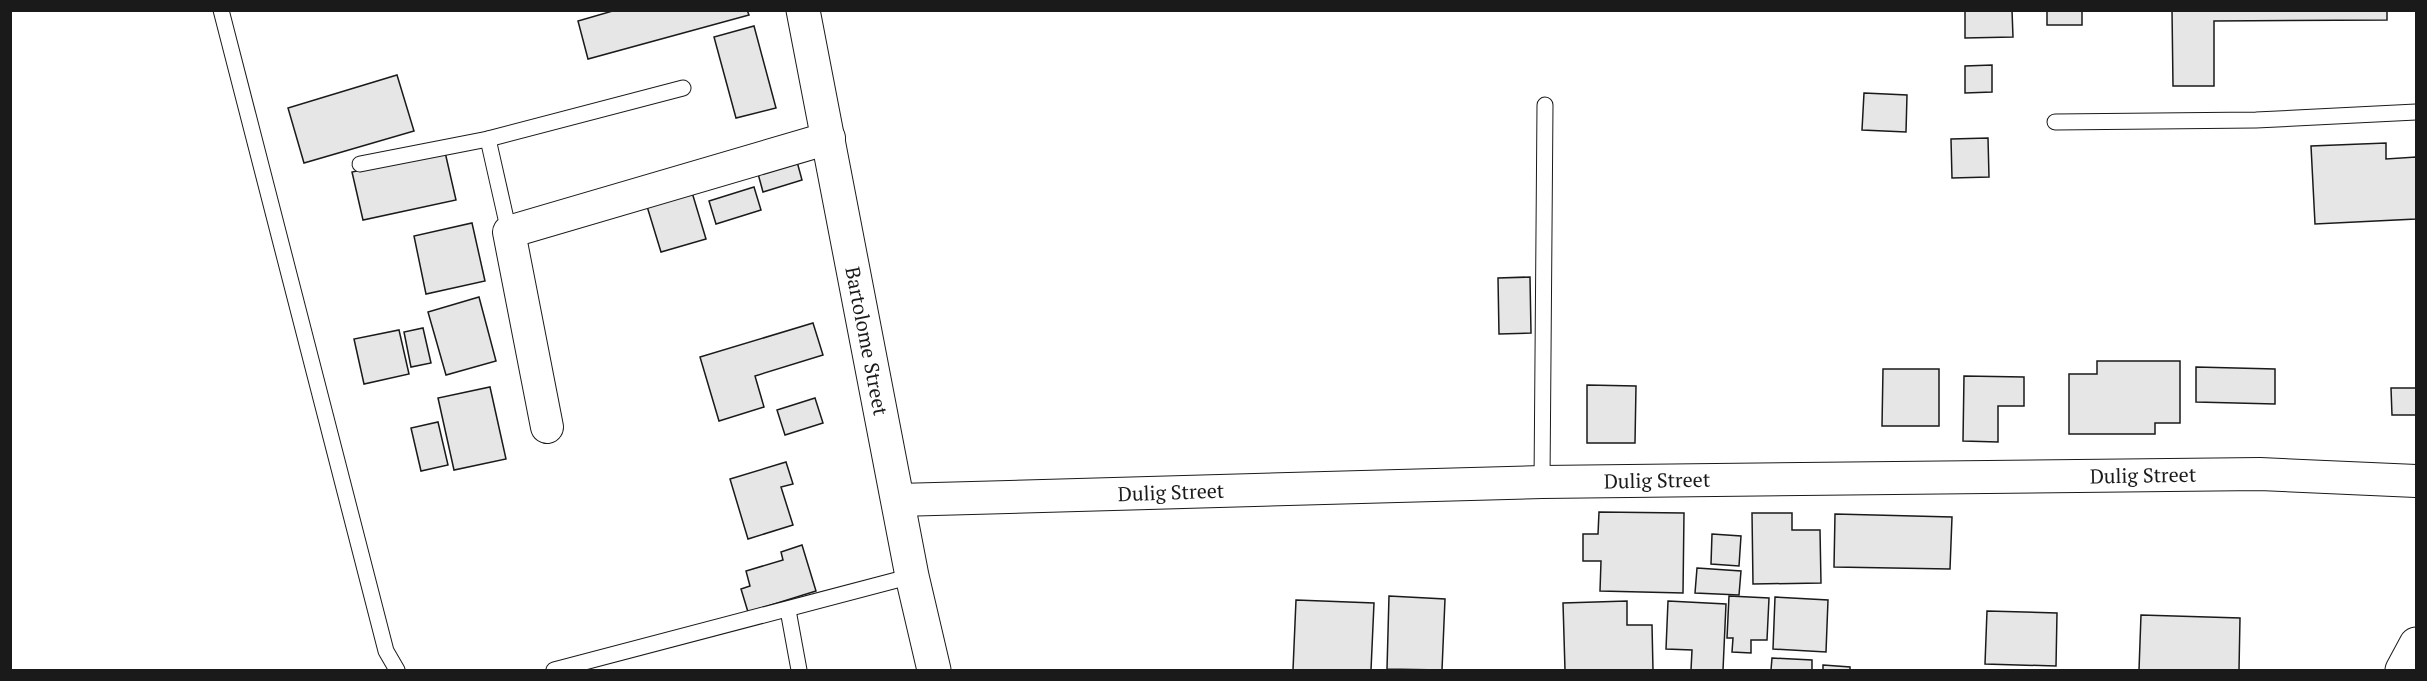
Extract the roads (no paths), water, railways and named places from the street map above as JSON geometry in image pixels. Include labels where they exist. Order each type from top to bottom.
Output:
[{"type":"main road","name":"Bartolome Street","points":[[803,10],[912,576],[934,670]]},
{"type":"main road","points":[[2402,670],[2416,644]]},
{"type":"street","points":[[547,427],[509,232],[829,138]]},
{"type":"street","name":"Dulig Street","points":[[898,500],[1542,482],[2260,474],[2416,480]]},
{"type":"lane","points":[[221,10],[386,651],[397,670]]},
{"type":"lane","points":[[360,164],[488,139],[683,88]]},
{"type":"lane","points":[[1542,482],[1545,105]]},
{"type":"lane","points":[[2055,122],[2256,120],[2416,112]]},
{"type":"lane","points":[[488,139],[509,232]]},
{"type":"lane","points":[[554,670],[912,576]]},
{"type":"lane","points":[[788,610],[799,670]]}]
